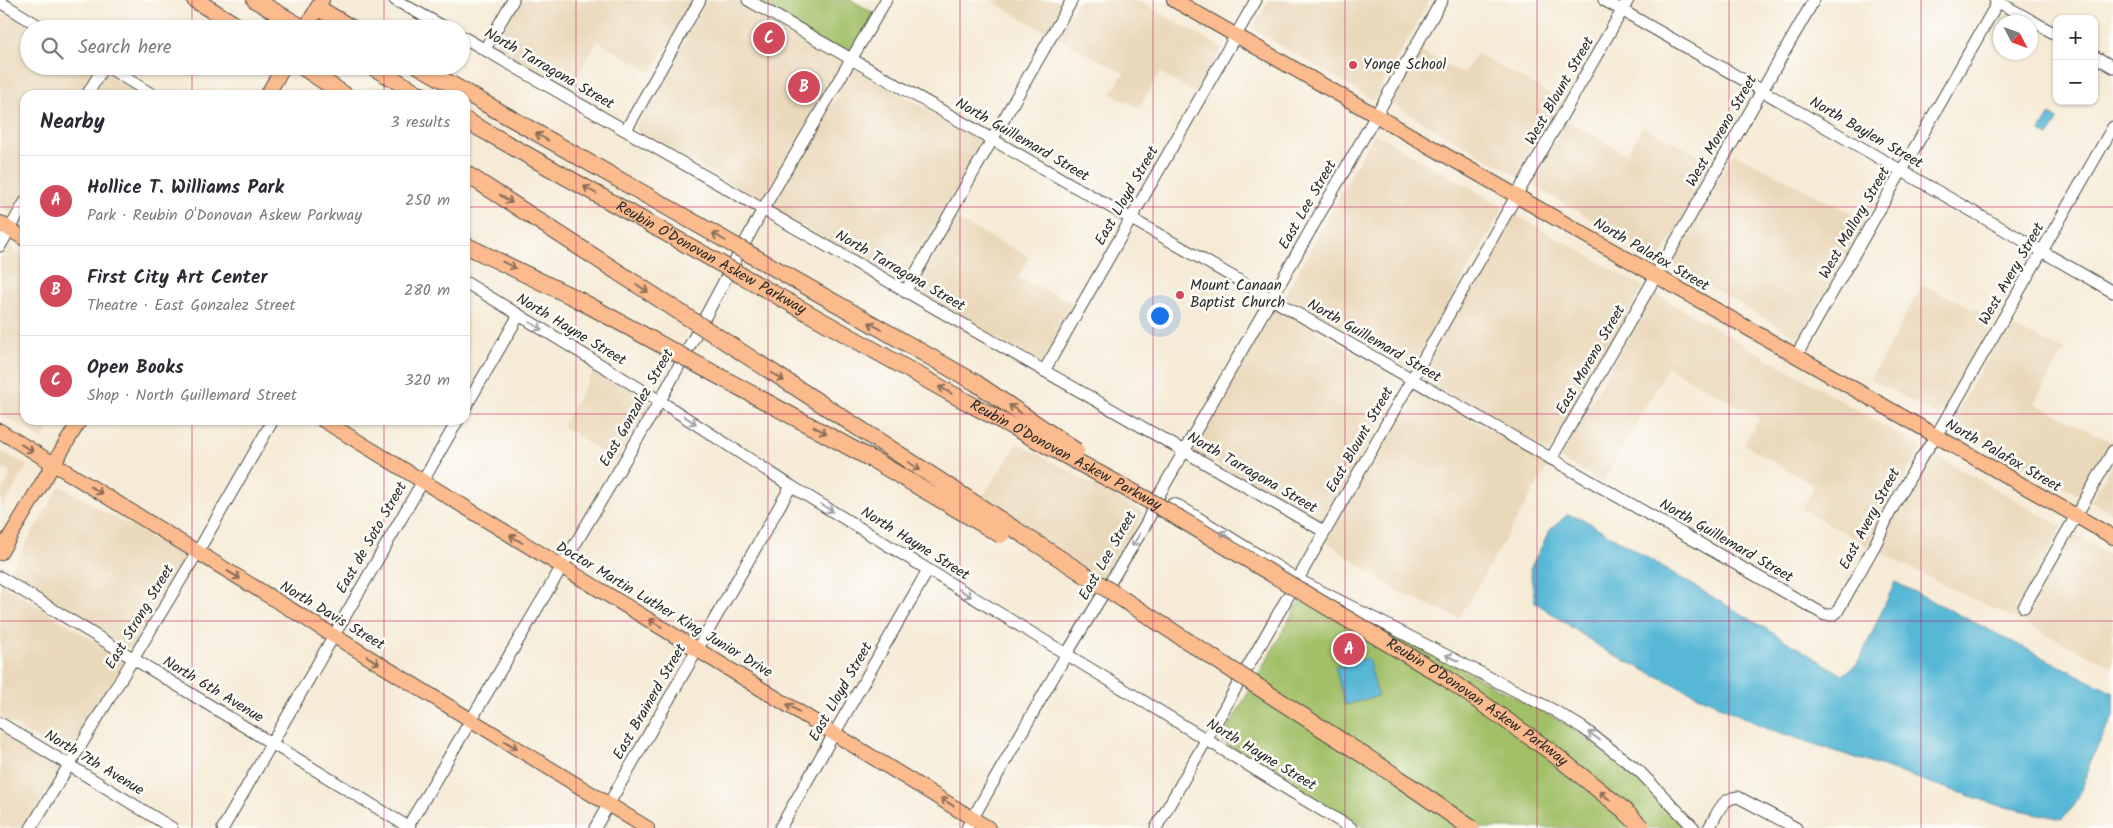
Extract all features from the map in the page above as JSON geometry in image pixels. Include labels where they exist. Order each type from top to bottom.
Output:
[{"type":"highway","points":[[195,0],[227,20]]},
{"type":"highway","points":[[255,0],[289,20]]},
{"type":"highway","points":[[320,4],[341,20]]},
{"type":"highway","points":[[315,75],[337,90]]},
{"type":"highway","points":[[387,75],[413,90]]},
{"type":"highway","points":[[435,75],[461,90]]},
{"type":"highway","points":[[470,95],[976,383],[1157,505]]},
{"type":"highway","name":"Reubin O'Donovan Askew Parkway","points":[[470,123],[952,394],[1157,505],[1446,678],[1550,751],[1624,810],[1642,828]]},
{"type":"highway","points":[[470,176],[1391,773],[1471,828]]},
{"type":"highway","points":[[470,247],[577,299],[884,466],[961,510],[1094,592],[1176,635]]},
{"type":"main road","name":"North Palafox Street","points":[[1174,0],[2113,537]]},
{"type":"main road","points":[[310,20],[320,4]]},
{"type":"main road","points":[[270,90],[279,75]]},
{"type":"main road","points":[[5,226],[20,236]]},
{"type":"main road","points":[[0,553],[77,425]]},
{"type":"main road","name":"Doctor Martin Luther King Junior Drive","points":[[331,425],[834,734],[970,823],[988,828]]},
{"type":"main road","name":"North Davis Street","points":[[0,431],[196,553],[648,828]]},
{"type":"street","points":[[395,0],[432,20]]},
{"type":"street","points":[[484,49],[513,0]]},
{"type":"street","points":[[626,130],[700,0]]},
{"type":"street","name":"North Guillemard Street","points":[[748,0],[1130,220],[1825,615],[1830,615]]},
{"type":"street","name":"East Gonzalez Street","points":[[409,828],[660,401],[764,209],[886,0]]},
{"type":"street","points":[[905,292],[1072,0]]},
{"type":"street","name":"East Lloyd Street","points":[[1044,371],[1256,0]]},
{"type":"street","name":"East Lee Street","points":[[970,823],[1066,655],[1147,522],[1159,496],[1442,0]]},
{"type":"street","name":"North Baylen Street","points":[[1604,0],[2113,292]]},
{"type":"street","name":"West Blount Street","points":[[1517,197],[1628,0]]},
{"type":"street","name":"West Moreno Street","points":[[1656,276],[1814,0]]},
{"type":"street","points":[[1997,0],[2053,33]]},
{"type":"street","name":"West Mallory Street","points":[[1796,356],[1997,0]]},
{"type":"street","points":[[0,2],[29,20]]},
{"type":"street","name":"North Tarragona Street","points":[[470,41],[1325,532]]},
{"type":"street","points":[[2098,58],[2113,67]]},
{"type":"street","points":[[90,90],[99,75]]},
{"type":"street","points":[[120,75],[145,90]]},
{"type":"street","name":"West Avery Street","points":[[1936,436],[2113,127]]},
{"type":"street","name":"East Blount Street","points":[[1156,828],[1517,197]]},
{"type":"street","points":[[0,246],[5,226],[20,208]]},
{"type":"street","name":"East Moreno Street","points":[[1552,459],[1656,276]]},
{"type":"street","name":"North Hayne Street","points":[[470,285],[660,401],[791,486],[1345,826]]},
{"type":"street","points":[[470,399],[519,315]]},
{"type":"street","name":"East Strong Street","points":[[31,828],[196,553],[270,425]]},
{"type":"street","name":"East de Soto Street","points":[[223,828],[455,425]]},
{"type":"street","name":"East Avery Street","points":[[1830,615],[1837,612],[1876,543],[1889,514],[1936,436]]},
{"type":"street","points":[[2024,607],[2113,451]]},
{"type":"street","name":"East Brainerd Street","points":[[595,828],[791,486]]},
{"type":"street","points":[[1147,522],[1165,507],[1173,504],[1179,506],[1297,579],[1555,711],[1583,728],[1639,771],[1694,828]]},
{"type":"street","name":"East Lloyd Street","points":[[780,828],[928,570]]},
{"type":"street","name":"North 6th Avenue","points":[[0,577],[409,828]]},
{"type":"street","name":"North 7th Avenue","points":[[0,723],[172,828]]},
{"type":"street","points":[[1709,828],[1723,803],[1732,797],[1744,798],[1796,828]]},
{"type":"shaded area","points":[[520,0],[694,0],[652,72],[598,41],[568,91],[492,48]]},
{"type":"shaded area","points":[[707,0],[737,0],[844,61],[761,202],[634,129]]},
{"type":"shaded area","points":[[991,0],[1066,0],[1047,33]]},
{"type":"shaded area","points":[[1079,0],[1137,0],[1222,48],[1196,94],[1160,72],[1139,108],[1111,94],[1124,73],[1057,38]]},
{"type":"shaded area","name":"Yonge School","points":[[1269,0],[1430,0],[1373,100],[1252,29]]},
{"type":"shaded area","points":[[0,8],[20,20],[20,75],[91,75],[83,90],[20,90],[20,199],[12,213],[0,205]]},
{"type":"shaded area","points":[[1420,51],[1463,74],[1477,54],[1564,102],[1521,178],[1390,103]]},
{"type":"shaded area","points":[[854,67],[984,142],[903,284],[771,208]]},
{"type":"shaded area","points":[[105,75],[109,75],[135,90],[97,90]]},
{"type":"shaded area","points":[[1566,121],[1627,154],[1642,126],[1714,163],[1660,259],[1531,184]]},
{"type":"shaded area","points":[[1374,133],[1504,207],[1409,373],[1284,297]]},
{"type":"shaded area","points":[[1734,153],[1866,221],[1799,338],[1670,264]]},
{"type":"shaded area","points":[[1514,213],[1643,287],[1549,452],[1419,378]]},
{"type":"shaded area","points":[[954,218],[1029,257],[1018,278],[1076,304],[1041,364],[913,290]]},
{"type":"shaded area","points":[[7,246],[20,254],[20,425],[52,425],[43,440],[0,414],[0,258]]},
{"type":"shaded area","points":[[1922,285],[1997,319],[1940,417],[1871,379]]},
{"type":"shaded area","points":[[1654,293],[1922,447],[1884,511],[1868,546],[1802,509],[1814,486],[1744,444],[1759,418],[1668,367],[1603,482],[1559,458]]},
{"type":"shaded area","points":[[1274,307],[1404,381],[1322,525],[1192,450]]},
{"type":"shaded area","points":[[2007,324],[2065,350],[2034,403],[2112,442],[2081,496],[1950,423]]},
{"type":"shaded area","points":[[596,368],[652,403],[617,461],[562,426]]},
{"type":"shaded area","points":[[1414,387],[1549,464],[1459,618],[1395,590],[1326,541]]},
{"type":"shaded area","points":[[1018,443],[1144,513],[1105,581],[980,501]]},
{"type":"shaded area","points":[[0,450],[27,466],[0,512],[0,493],[10,477],[8,470],[0,467]]},
{"type":"shaded area","points":[[1932,453],[2063,527],[2017,608],[2026,615],[2073,533],[2113,556],[2113,667],[1878,552],[1894,517]]},
{"type":"shaded area","points":[[2113,463],[2113,514],[2091,501]]},
{"type":"shaded area","points":[[60,486],[186,558],[131,651],[7,576]]},
{"type":"shaded area","points":[[2,584],[125,660],[67,757],[0,717],[0,588]]},
{"type":"shaded area","points":[[0,729],[62,766],[25,828],[0,828]]},
{"type":"green space","points":[[748,0],[851,0],[877,15],[852,59]]},
{"type":"green space","points":[[1307,588],[1564,723],[1641,780],[1686,828],[1364,828],[1221,741]]},
{"type":"water","points":[[2050,114],[2058,119],[2049,136],[2040,131]]},
{"type":"water","points":[[1567,515],[1581,518],[1843,675],[1857,664],[1895,582],[2113,693],[2113,717],[2088,765],[2087,775],[2073,807],[2062,819],[1997,805],[1766,728],[1609,653],[1535,602],[1530,569],[1550,530]]},
{"type":"water","points":[[1368,658],[1378,696],[1345,705],[1335,667]]},
{"type":"place","name":"Open Books","points":[[769,38]]},
{"type":"place","name":"Yonge School","points":[[1353,65]]},
{"type":"place","name":"First City Art Center","points":[[804,87]]},
{"type":"place","name":"Mount Canaan Baptist Church","points":[[1180,295]]},
{"type":"place","name":"Hollice T. Williams Park","points":[[1349,649]]}]
